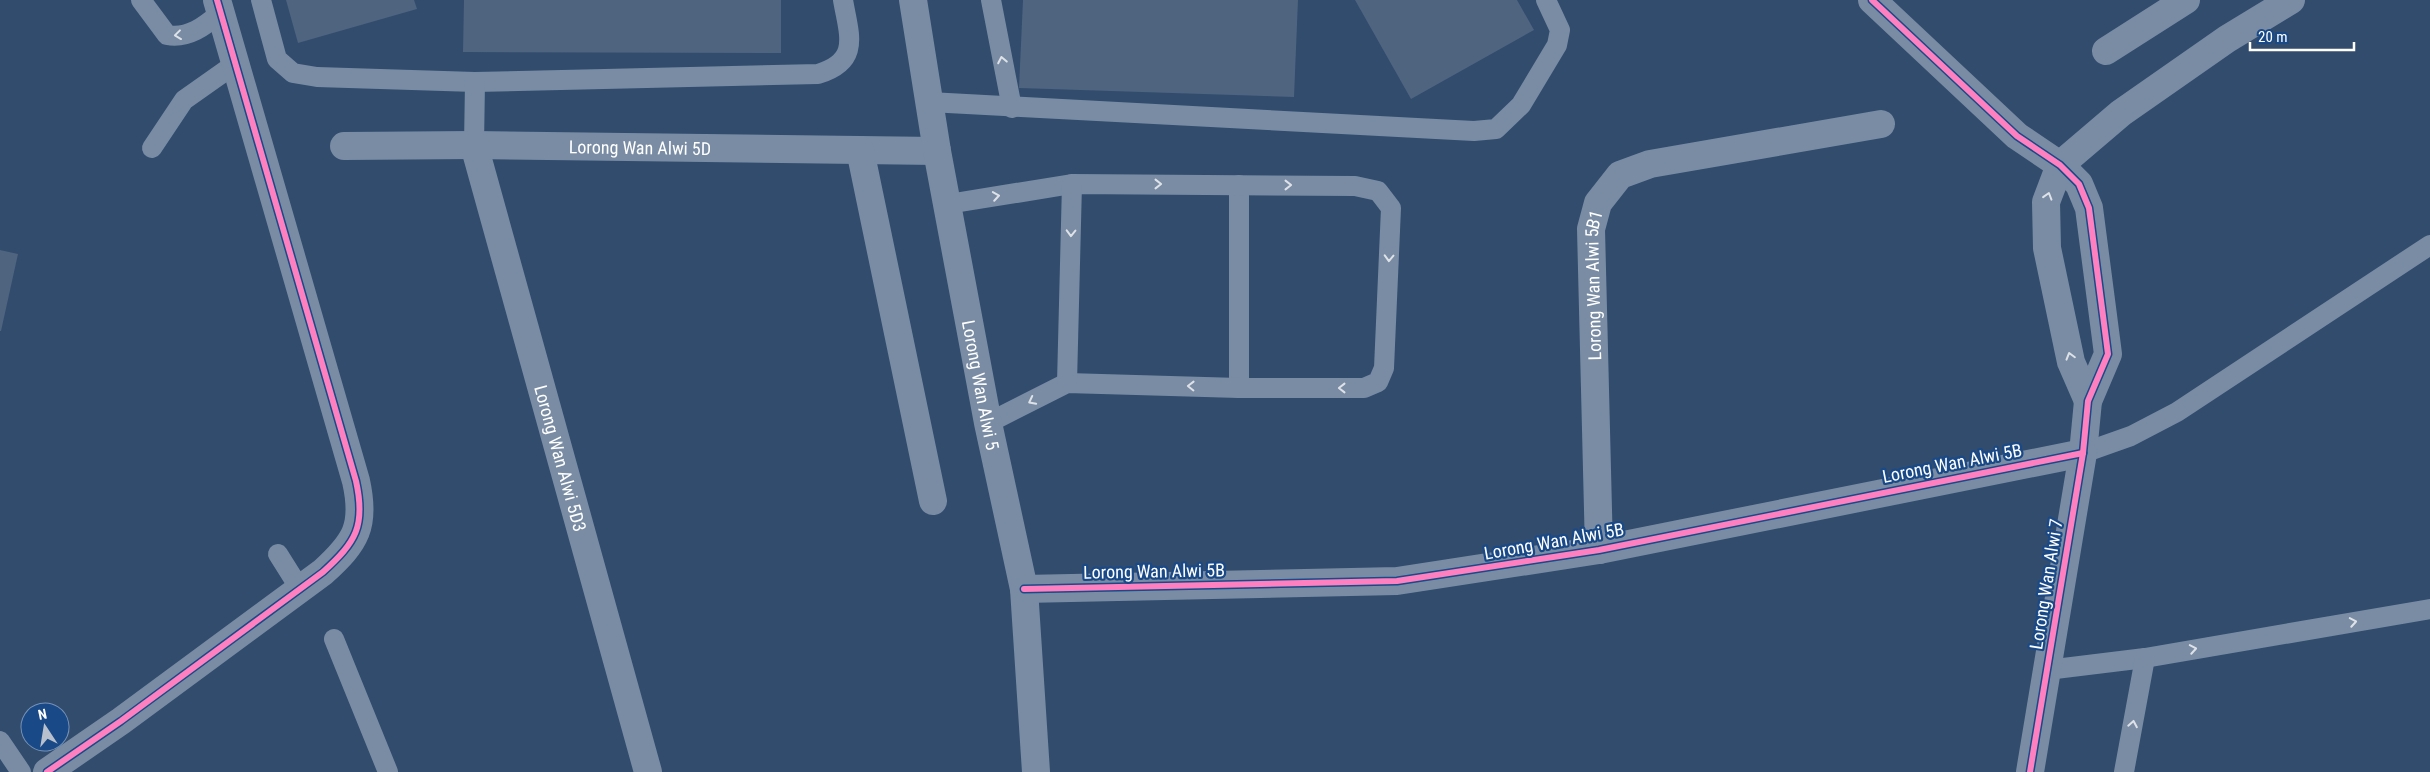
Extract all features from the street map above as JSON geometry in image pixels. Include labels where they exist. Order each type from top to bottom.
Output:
[{"type":"street","name":"Lorong Wan Alwi 5","points":[[913,0],[937,151],[988,424],[1024,589],[1036,772]]},
{"type":"street","points":[[1872,0],[2017,136],[2060,165],[2079,184],[2089,208],[2108,354],[2088,401]]},
{"type":"street","points":[[2106,51],[2186,0]]},
{"type":"street","points":[[2088,401],[2071,362],[2047,248],[2046,202],[2060,165],[2121,113],[2227,40],[2291,0]]},
{"type":"street","points":[[47,772],[121,721],[300,589],[337,559],[350,543],[361,518],[360,498],[219,7]]},
{"type":"street","name":"Lorong Wan Alwi 5B1","points":[[1599,550],[1591,230],[1598,203],[1620,174],[1650,164],[1881,124]]},
{"type":"street","name":"Lorong Wan Alwi 5D","points":[[344,146],[474,145],[937,151]]},
{"type":"street","name":"Lorong Wan Alwi 5D3","points":[[474,145],[648,772]]},
{"type":"street","points":[[860,150],[933,501]]},
{"type":"street","name":"Lorong Wan Alwi 7","points":[[2030,772],[2083,453],[2088,401]]},
{"type":"street","name":"Lorong Wan Alwi 5B","points":[[1024,589],[1396,581],[1599,550],[2083,453]]},
{"type":"lane","points":[[141,0],[167,35],[176,37],[202,29],[219,7]]},
{"type":"lane","points":[[261,0],[277,59],[293,73],[317,77],[475,82],[818,74],[842,64],[848,53],[850,42],[843,0]]},
{"type":"lane","points":[[991,0],[1012,108]]},
{"type":"lane","points":[[930,102],[1012,108],[1474,131],[1496,129],[1521,105],[1557,45],[1560,30],[1546,0]]},
{"type":"lane","points":[[152,148],[184,100],[235,64]]},
{"type":"lane","points":[[474,145],[475,82]]},
{"type":"lane","points":[[948,204],[1072,184],[1355,186],[1378,191],[1391,208],[1384,368],[1378,382],[1364,388],[1240,388],[1067,383],[988,424]]},
{"type":"lane","points":[[1067,383],[1072,184]]},
{"type":"lane","points":[[1239,185],[1240,388]]},
{"type":"lane","points":[[2083,453],[2131,436],[2177,412],[2430,245]]},
{"type":"lane","points":[[278,554],[300,589]]},
{"type":"lane","points":[[2047,670],[2145,658],[2430,609]]},
{"type":"lane","points":[[334,639],[388,772]]},
{"type":"lane","points":[[2124,772],[2145,658]]},
{"type":"lane","points":[[0,741],[22,772]]},
{"type":"building","points":[[286,0],[414,0],[417,9],[298,43]]},
{"type":"building","points":[[464,0],[781,0],[781,53],[463,52]]},
{"type":"building","points":[[1023,0],[1298,0],[1294,97],[1019,88]]},
{"type":"building","points":[[1355,0],[1517,0],[1534,30],[1411,99]]},
{"type":"building","points":[[0,250],[18,254],[1,331],[0,331]]},
{"type":"cycle path","points":[[47,772],[121,721],[323,572],[351,542],[359,522],[360,510],[356,481],[217,0]]},
{"type":"cycle path","points":[[1872,0],[2017,136],[2060,165],[2079,184],[2089,208],[2108,354],[2088,401],[2083,453],[2030,772]]},
{"type":"cycle path","points":[[1024,589],[1397,581],[1599,550],[2083,453]]}]
